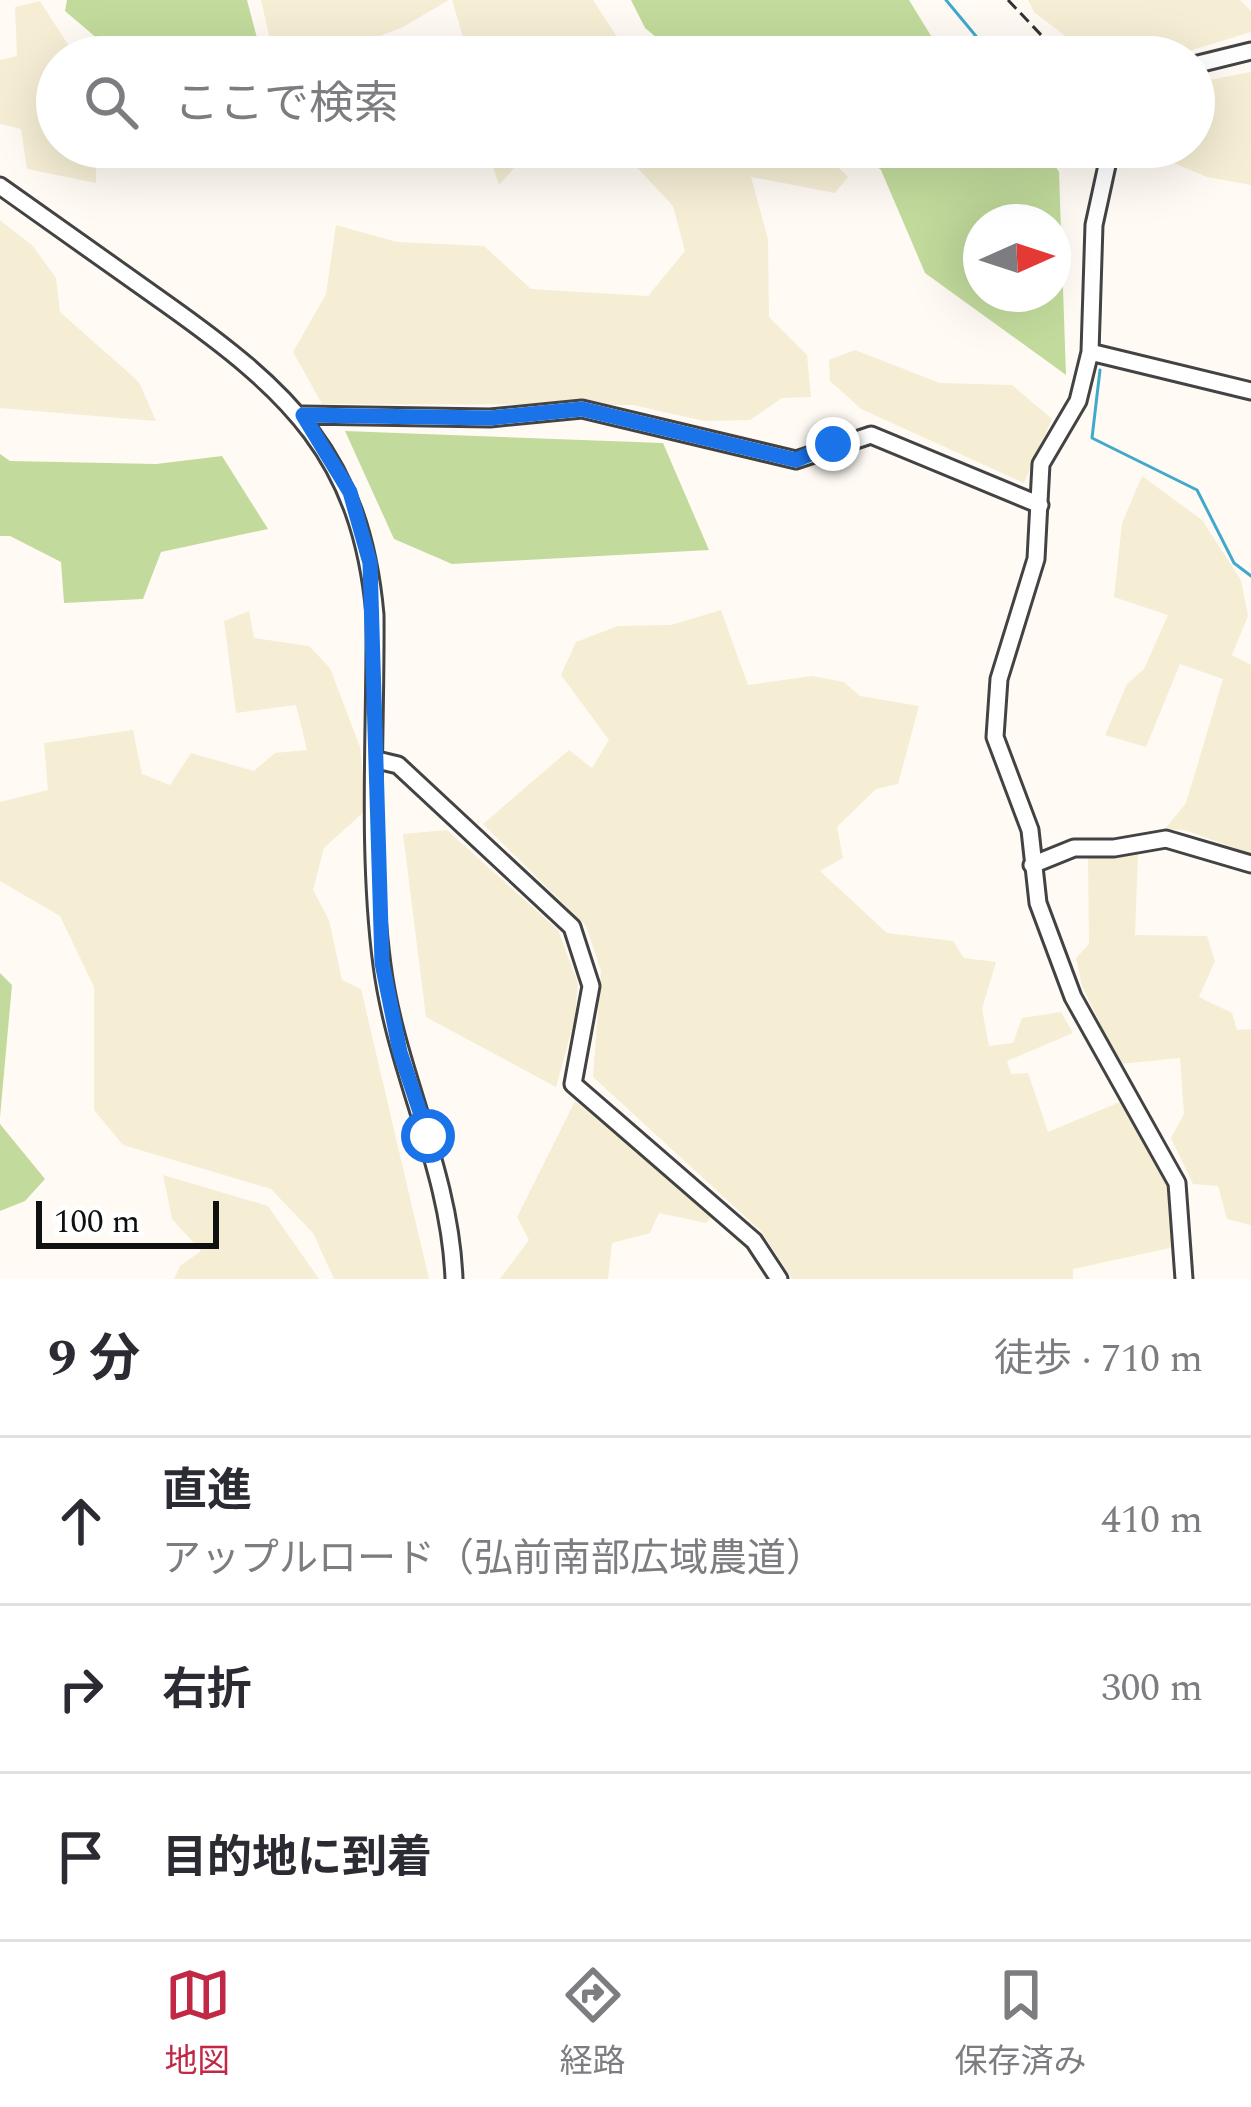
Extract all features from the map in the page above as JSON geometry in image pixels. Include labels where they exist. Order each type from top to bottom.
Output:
[{"type":"street","points":[[1215,60],[1251,51]]},
{"type":"street","points":[[1106,168],[1094,225],[1090,352],[1078,401],[1041,464],[1027,595],[999,680],[995,737],[1030,830],[1038,902],[1073,997],[1177,1183],[1183,1204],[1184,1279]]},
{"type":"street","points":[[0,186],[254,368],[303,415],[350,492],[370,563],[382,963],[400,1052],[441,1181],[454,1279]]},
{"type":"street","points":[[1090,352],[1251,391]]},
{"type":"street","points":[[303,415],[490,418],[582,409],[796,460],[871,435],[1040,506]]},
{"type":"street","points":[[377,760],[398,765],[572,927],[591,986],[572,1084],[754,1241],[779,1279]]},
{"type":"street","points":[[1032,865],[1074,848],[1114,848],[1166,838],[1251,865]]},
{"type":"path","points":[[1007,0],[1042,36]]},
{"type":"shaded area","points":[[261,0],[449,0],[380,36],[269,36]]},
{"type":"shaded area","points":[[452,0],[593,0],[616,36],[463,36]]},
{"type":"shaded area","points":[[1028,0],[1240,0],[1251,11],[1251,32],[1215,43],[1215,36],[1065,36],[1034,12]]},
{"type":"shaded area","points":[[40,1],[62,36],[36,36],[36,168],[96,168],[96,183],[27,169],[21,129],[0,124],[0,60],[17,56],[15,7]]},
{"type":"shaded area","points":[[1251,72],[1251,185],[1186,168],[1215,168],[1215,79]]},
{"type":"shaded area","points":[[493,168],[514,168],[499,185]]},
{"type":"shaded area","points":[[638,168],[839,168],[848,177],[835,193],[751,177],[768,239],[769,317],[807,355],[811,397],[782,398],[750,420],[704,421],[633,405],[322,404],[293,352],[326,294],[336,225],[397,242],[484,246],[531,289],[648,296],[685,251],[673,206]]},
{"type":"shaded area","points":[[0,220],[33,246],[56,278],[60,312],[139,382],[156,421],[0,408]]},
{"type":"shaded area","points":[[855,350],[940,383],[1012,385],[1052,419],[1024,483],[861,409],[830,381],[829,360]]},
{"type":"shaded area","points":[[1142,476],[1202,520],[1241,580],[1248,616],[1232,655],[1251,665],[1251,854],[1185,830],[1165,829],[1186,803],[1223,679],[1180,664],[1146,747],[1105,735],[1127,684],[1144,669],[1168,615],[1114,597],[1122,523]]},
{"type":"shaded area","points":[[721,610],[748,685],[812,676],[844,682],[860,696],[919,706],[898,784],[876,789],[837,827],[843,858],[820,871],[887,933],[953,941],[964,958],[996,962],[982,1009],[989,1046],[1013,1043],[1022,1018],[1061,1012],[1073,1033],[1007,1061],[1011,1074],[1028,1073],[1048,1132],[1120,1102],[1176,1201],[1174,1247],[1073,1269],[1073,1279],[792,1279],[761,1231],[593,1077],[601,971],[586,926],[483,824],[569,750],[592,768],[609,740],[561,675],[576,642],[618,626],[671,625]]},
{"type":"shaded area","points":[[249,611],[254,638],[309,646],[330,668],[360,747],[366,810],[324,848],[313,890],[329,920],[342,980],[361,989],[429,1279],[334,1279],[313,1233],[271,1189],[123,1145],[94,1110],[94,987],[60,916],[0,881],[0,802],[48,790],[44,743],[133,730],[142,774],[170,785],[191,753],[254,771],[275,753],[307,750],[296,705],[236,713],[224,621]]},
{"type":"shaded area","points":[[447,830],[558,930],[578,983],[575,1018],[556,1087],[426,1017],[403,834]]},
{"type":"shaded area","points":[[1138,853],[1135,935],[1207,936],[1215,961],[1199,997],[1232,1013],[1237,1030],[1251,1029],[1251,1225],[1227,1219],[1218,1186],[1193,1184],[1171,1138],[1184,1114],[1180,1058],[1120,1064],[1082,986],[1076,958],[1089,944],[1088,858]]},
{"type":"shaded area","points":[[575,1101],[714,1214],[706,1223],[659,1213],[650,1233],[612,1243],[608,1279],[500,1279],[529,1240],[517,1217]]},
{"type":"shaded area","points":[[163,1175],[268,1206],[319,1279],[174,1279],[180,1266],[201,1251],[172,1219]]},
{"type":"green space","points":[[67,0],[247,0],[256,36],[94,36],[65,11]]},
{"type":"green space","points":[[631,0],[909,0],[931,36],[655,36],[645,28]]},
{"type":"green space","points":[[879,168],[1056,168],[1060,204],[963,204],[963,300],[925,273]]},
{"type":"green space","points":[[979,312],[1064,312],[1066,375]]},
{"type":"green space","points":[[345,431],[663,443],[709,550],[452,564],[394,539]]},
{"type":"green space","points":[[0,454],[10,461],[156,464],[222,456],[268,529],[161,552],[143,599],[64,603],[61,562],[10,536],[0,536]]},
{"type":"green space","points":[[0,973],[12,985],[0,1117]]},
{"type":"green space","points":[[0,1124],[45,1179],[25,1201],[0,1211]]},
{"type":"waterway","points":[[946,0],[976,36]]},
{"type":"waterway","points":[[1099,344],[1102,225]]},
{"type":"waterway","points":[[1100,370],[1092,438],[1197,490],[1234,563],[1251,576]]},
{"type":"route","points":[[428,1136],[400,1052],[382,963],[370,563],[350,492],[303,415],[490,418],[582,409],[615,413],[796,460],[833,444]]}]
